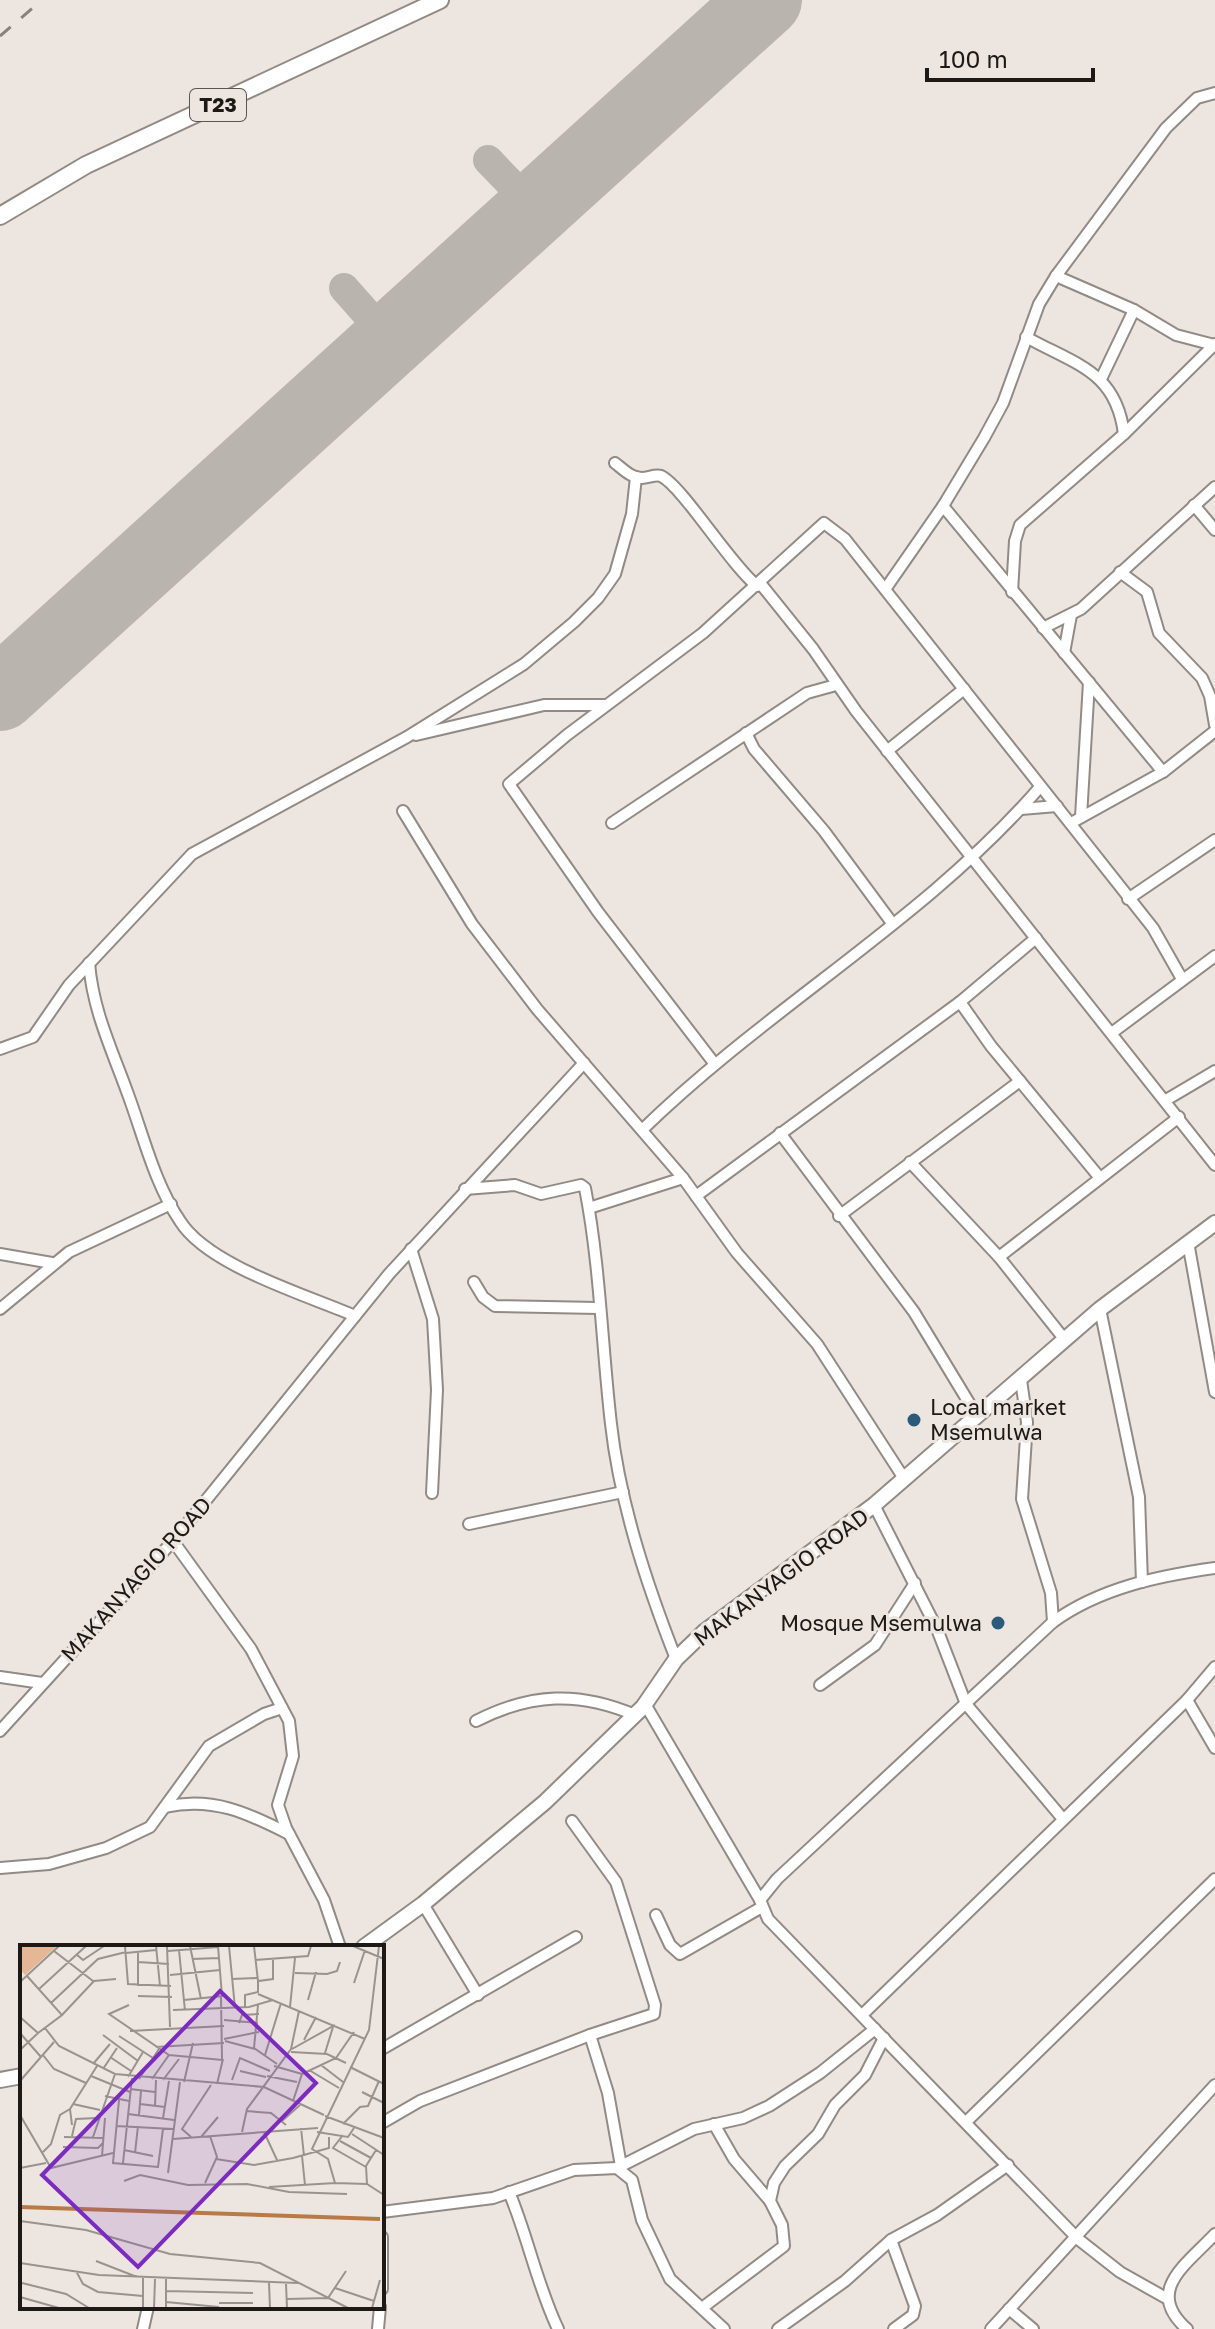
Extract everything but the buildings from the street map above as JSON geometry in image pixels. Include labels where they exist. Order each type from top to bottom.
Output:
[{"type":"main road","name":"T23","points":[[0,216],[86,165],[440,0]]},
{"type":"street","points":[[886,588],[943,506],[1003,403],[1039,304],[1056,276],[1166,128],[1197,98],[1215,93]]},
{"type":"street","points":[[1056,276],[1134,310],[1176,335],[1214,344]]},
{"type":"street","points":[[1101,379],[1134,310]]},
{"type":"street","points":[[1026,337],[1101,379],[1113,392],[1124,434]]},
{"type":"street","points":[[1012,592],[1015,541],[1020,525],[1124,434],[1214,344]]},
{"type":"street","points":[[615,463],[636,477],[663,478],[684,498],[732,563],[758,585],[813,649],[836,685],[887,751],[1113,1032],[1215,1165]]},
{"type":"street","points":[[0,1049],[33,1037],[69,985],[192,854],[407,737],[524,664],[598,598],[615,574],[624,548],[636,477]]},
{"type":"street","points":[[1043,628],[1071,615],[1215,487]]},
{"type":"street","points":[[1194,505],[1215,530]]},
{"type":"street","points":[[943,506],[1163,772]]},
{"type":"street","points":[[714,1063],[598,912],[509,784],[516,775],[703,633],[758,585],[818,525],[829,523],[886,588],[1040,787],[1057,806],[1076,820],[1128,899],[1153,928],[1182,979]]},
{"type":"street","points":[[1076,820],[1163,772],[1196,745],[1215,722],[1210,696],[1202,678],[1159,633],[1149,596],[1120,572]]},
{"type":"street","points":[[1064,653],[1071,615]]},
{"type":"street","points":[[1076,820],[1089,682]]},
{"type":"street","points":[[612,823],[812,691],[836,685]]},
{"type":"street","points":[[887,751],[964,689]]},
{"type":"street","points":[[407,737],[544,705],[606,705]]},
{"type":"street","points":[[746,733],[754,749],[824,831],[892,923]]},
{"type":"street","points":[[1196,745],[1215,746]]},
{"type":"street","points":[[643,1129],[714,1063],[973,856],[1040,787]]},
{"type":"street","points":[[1021,809],[1057,806]]},
{"type":"street","points":[[403,811],[472,924],[584,1063],[683,1178],[737,1253],[817,1344],[905,1480]]},
{"type":"street","points":[[1128,899],[1215,840]]},
{"type":"street","points":[[696,1196],[960,1002],[1036,938]]},
{"type":"street","points":[[1113,1032],[1215,956]]},
{"type":"street","points":[[89,963],[103,1033],[180,1223],[232,1265],[355,1316]]},
{"type":"street","points":[[960,1002],[1100,1178]]},
{"type":"street","name":"MAKANYAGIO ROAD","points":[[0,1731],[173,1541],[411,1249],[584,1063]]},
{"type":"street","points":[[1166,1100],[1215,1071]]},
{"type":"street","points":[[839,1216],[1020,1081]]},
{"type":"street","points":[[999,1257],[1179,1117]]},
{"type":"street","points":[[780,1133],[839,1216],[914,1312],[977,1416]]},
{"type":"street","points":[[910,1162],[999,1257],[1065,1340]]},
{"type":"street","points":[[589,1208],[683,1178]]},
{"type":"street","points":[[465,1189],[515,1185],[541,1194],[581,1185],[585,1188],[611,1425],[623,1492],[654,1601],[676,1659]]},
{"type":"street","points":[[0,1309],[52,1263],[171,1204]]},
{"type":"street","name":"MAKANYAGIO ROAD","points":[[367,1945],[423,1904],[545,1802],[640,1710],[676,1659],[704,1632],[874,1505],[1100,1309],[1215,1223]]},
{"type":"street","points":[[1188,1242],[1215,1392]]},
{"type":"street","points":[[411,1249],[433,1319],[437,1390],[432,1493]]},
{"type":"street","points":[[0,1254],[52,1263]]},
{"type":"street","points":[[474,1282],[483,1297],[495,1306],[598,1308]]},
{"type":"street","points":[[1100,1309],[1139,1497],[1142,1582]]},
{"type":"street","points":[[1021,1380],[1027,1422],[1022,1499],[1051,1593],[1053,1622]]},
{"type":"street","points":[[469,1524],[623,1492]]},
{"type":"street","points":[[874,1505],[915,1583],[966,1704],[1063,1819]]},
{"type":"street","points":[[173,1541],[251,1649],[289,1721],[293,1756],[278,1805],[289,1834],[324,1900],[339,1945]]},
{"type":"street","points":[[656,1915],[670,1945],[680,1954],[761,1904],[777,1879],[1053,1622],[1083,1602],[1142,1582],[1215,1568]]},
{"type":"street","points":[[820,1685],[875,1645],[903,1607],[915,1583]]},
{"type":"street","points":[[862,2015],[1187,1700],[1215,1667]]},
{"type":"street","points":[[0,1677],[42,1683]]},
{"type":"street","points":[[476,1721],[499,1710],[563,1696],[640,1710],[768,1919],[1078,2239],[1120,2272],[1166,2298]]},
{"type":"street","points":[[1187,1700],[1215,1748]]},
{"type":"street","points":[[0,1868],[49,1864],[106,1848],[150,1827],[209,1746],[264,1714],[282,1708]]},
{"type":"street","points":[[165,1807],[204,1801],[253,1815],[289,1834]]},
{"type":"street","points":[[384,2122],[420,2101],[590,2035],[650,2017],[655,2012],[616,1882],[572,1821]]},
{"type":"street","points":[[967,2121],[1215,1879]]},
{"type":"street","points":[[423,1904],[478,1995]]},
{"type":"street","points":[[384,2048],[576,1937]]},
{"type":"street","points":[[384,2212],[474,2201],[574,2170],[619,2167],[644,2157],[681,2134],[743,2118],[769,2106],[811,2079],[875,2029]]},
{"type":"street","points":[[590,2035],[608,2093],[619,2167],[632,2180],[642,2220],[670,2279],[724,2329]]},
{"type":"street","points":[[770,2201],[774,2183],[785,2166],[818,2134],[835,2105],[865,2075],[884,2038]]},
{"type":"street","points":[[0,2080],[20,2076]]},
{"type":"street","points":[[991,2329],[1078,2239],[1215,2085]]},
{"type":"street","points":[[702,2308],[784,2246],[782,2225],[770,2201],[734,2159],[714,2124]]},
{"type":"street","points":[[778,2329],[845,2281],[891,2240],[937,2215],[1008,2165]]},
{"type":"street","points":[[509,2192],[530,2248],[543,2298],[558,2329]]},
{"type":"street","points":[[1187,2329],[1168,2309],[1166,2298],[1173,2282],[1215,2234]]},
{"type":"street","points":[[891,2240],[915,2306],[913,2315],[894,2329]]},
{"type":"street","points":[[143,2329],[148,2309]]},
{"type":"street","points":[[378,2329],[380,2309]]},
{"type":"street","points":[[1009,2309],[1033,2329]]},
{"type":"taxiway","points":[[488,160],[535,209]]},
{"type":"taxiway","points":[[344,288],[390,340]]},
{"type":"runway","points":[[0,694],[765,0]]},
{"type":"railway","points":[[0,36],[42,0]]},
{"type":"place","name":"Local market Msemulwa","points":[[914,1420]]},
{"type":"place","name":"Mosque Msemulwa","points":[[998,1623]]}]
